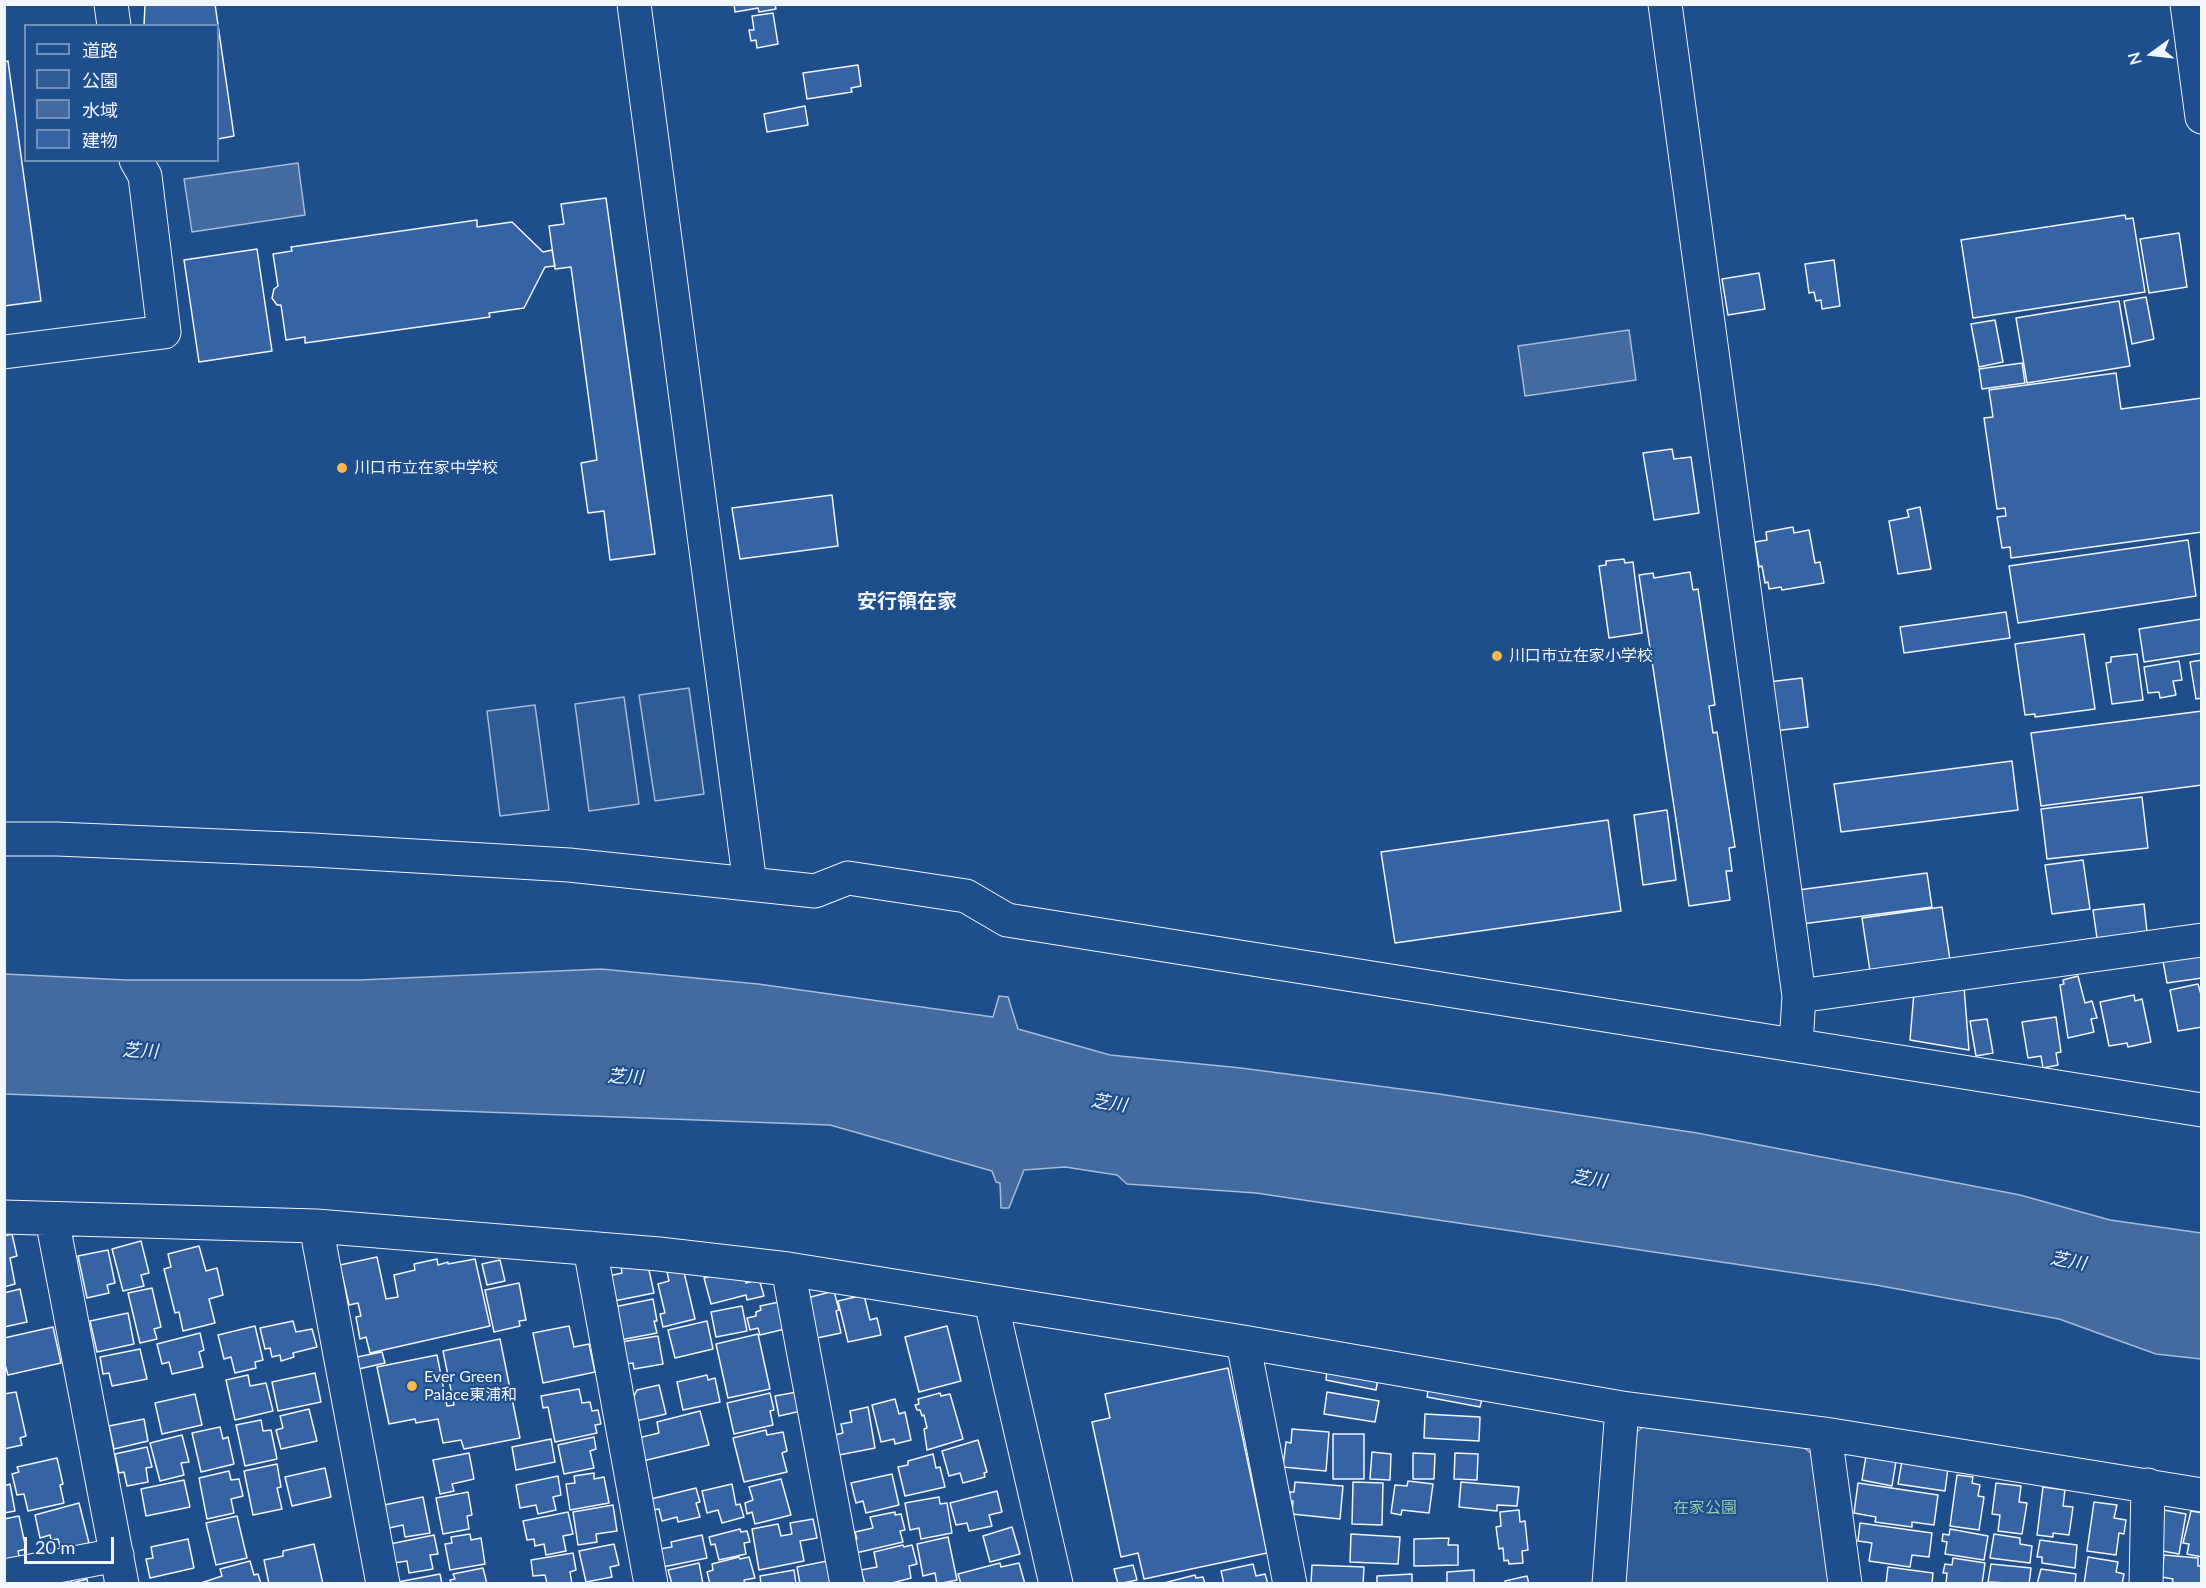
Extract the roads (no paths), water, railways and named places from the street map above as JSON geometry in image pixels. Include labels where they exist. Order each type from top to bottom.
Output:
[{"type":"street","points":[[111,4],[114,24]]},
{"type":"street","points":[[634,4],[750,884]]},
{"type":"street","points":[[1665,4],[1799,996],[1796,1045]]},
{"type":"street","points":[[2187,4],[2202,117]]},
{"type":"street","points":[[4,352],[164,332],[145,176],[137,162]]},
{"type":"street","points":[[4,839],[57,839],[302,850],[569,865],[814,891],[848,878],[966,896],[1007,920],[1472,996],[2202,1110]]},
{"type":"street","points":[[1799,996],[2202,940]]},
{"type":"street","points":[[4,1218],[316,1226],[590,1248],[788,1269],[1243,1342],[1622,1408],[1825,1434],[2202,1495]]},
{"type":"street","points":[[4,1576],[119,1569],[52,1219]]},
{"type":"street","points":[[316,1226],[383,1584]]},
{"type":"street","points":[[590,1248],[651,1584]]},
{"type":"street","points":[[788,1269],[847,1584]]},
{"type":"street","points":[[991,1302],[1056,1584]]},
{"type":"street","points":[[1243,1342],[1290,1584]]},
{"type":"street","points":[[1609,1584],[1622,1408]]},
{"type":"street","points":[[1825,1434],[1845,1584]]},
{"type":"street","points":[[2146,1584],[2148,1485]]},
{"type":"water","points":[[298,163],[305,215],[192,232],[184,179]]},
{"type":"water","points":[[1629,330],[1636,380],[1525,396],[1518,346]]},
{"type":"water","name":"芝川","points":[[601,969],[758,984],[993,1017],[999,996],[1008,997],[1018,1029],[1110,1055],[1241,1068],[1439,1094],[1697,1133],[2020,1195],[2110,1220],[2201,1233],[2201,1359],[2156,1354],[2059,1319],[1876,1285],[1256,1193],[1127,1184],[1117,1175],[1065,1167],[1024,1170],[1009,1208],[1001,1208],[1000,1183],[996,1182],[992,1171],[830,1125],[5,1094],[5,974],[126,980],[360,980]]},
{"type":"place","name":"川口市立在家中学校","points":[[342,468]]},
{"type":"place","name":"川口市立在家小学校","points":[[1497,656]]},
{"type":"place","name":"Ever Green Palace東浦和","points":[[412,1386]]},
{"type":"district","name":"安行領在家","points":[[907,602]]},
{"type":"park label","name":"在家公園","points":[[1705,1508]]}]
